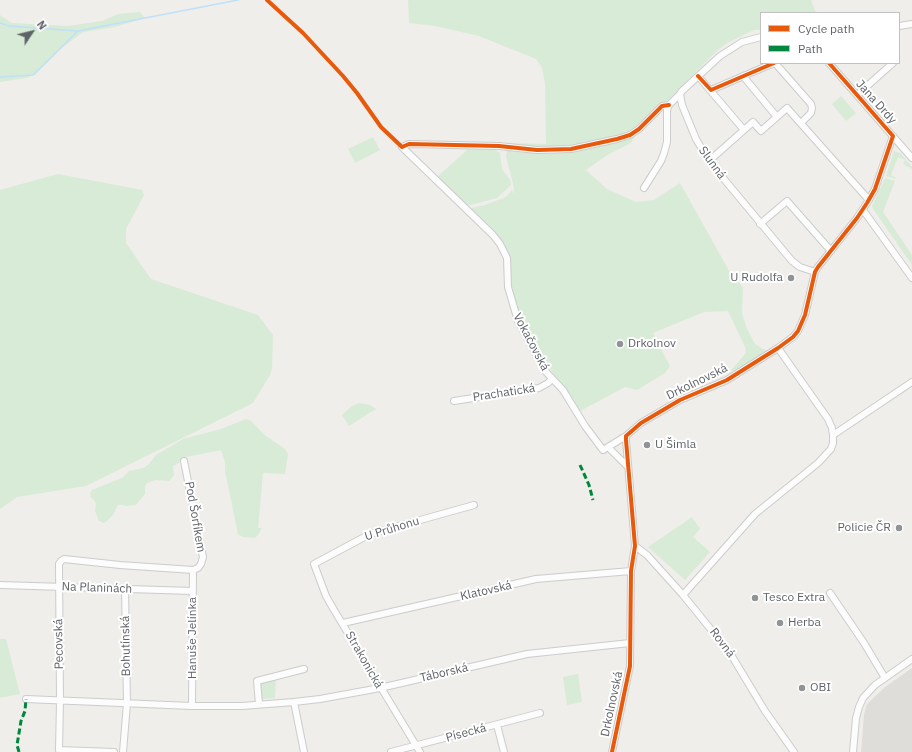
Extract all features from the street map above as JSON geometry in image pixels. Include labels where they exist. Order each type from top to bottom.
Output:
[{"type":"street","points":[[900,26],[912,24]]},
{"type":"street","points":[[644,188],[664,154],[667,142],[667,110],[669,105],[698,76],[729,50],[742,42],[760,36]]},
{"type":"street","points":[[711,90],[772,64]]},
{"type":"street","points":[[775,64],[811,104],[811,113],[801,123]]},
{"type":"street","name":"Jana Drdy","points":[[829,64],[912,158]]},
{"type":"street","points":[[857,95],[892,64]]},
{"type":"street","points":[[698,76],[744,130]]},
{"type":"street","points":[[743,76],[777,117]]},
{"type":"street","name":"Slunná","points":[[680,94],[682,105],[696,139],[709,161],[792,261],[800,267],[815,272]]},
{"type":"street","name":"Vokačovská","points":[[628,467],[605,448],[585,426],[563,390],[546,372],[518,321],[508,287],[507,258],[505,252],[493,235],[402,147],[409,144],[499,146],[536,150],[571,149],[630,135],[639,129],[662,106],[669,105]]},
{"type":"street","points":[[709,161],[753,122],[761,131],[787,108],[868,200]]},
{"type":"street","name":"Drkolnovská","points":[[612,752],[630,666],[631,571],[635,546],[626,436],[634,427],[680,400],[727,380],[793,337],[802,324],[815,272],[863,210],[880,174],[893,136]]},
{"type":"street","points":[[760,224],[787,201],[831,251]]},
{"type":"street","points":[[863,210],[912,278]]},
{"type":"street","points":[[683,595],[755,514],[826,456],[831,449],[833,435],[832,428],[828,420],[778,348]]},
{"type":"street","name":"Prachatická","points":[[454,401],[539,388],[552,379]]},
{"type":"street","points":[[833,435],[912,382]]},
{"type":"street","points":[[605,448],[626,436]]},
{"type":"street","name":"Pod Šorfíkem","points":[[184,461],[203,557],[202,564],[193,570]]},
{"type":"street","name":"U Průhonu","points":[[314,564],[370,534],[474,505]]},
{"type":"street","name":"Rovná","points":[[635,546],[647,555],[683,595],[730,653],[765,711],[794,752]]},
{"type":"street","name":"Pecovská","points":[[60,701],[58,587],[59,564],[61,561],[64,559],[120,565],[193,570]]},
{"type":"street","name":"Strakonická","points":[[314,564],[326,596],[380,688],[420,752]]},
{"type":"street","name":"Hanuše Jelínka","points":[[192,706],[193,570]]},
{"type":"street","name":"Klatovská","points":[[343,623],[536,579],[631,571]]},
{"type":"street","name":"Na Planinách","points":[[0,585],[124,588],[193,592]]},
{"type":"street","name":"Bohutínská","points":[[124,588],[127,703]]},
{"type":"street","points":[[830,594],[864,643],[885,678]]},
{"type":"street","name":"Táborská","points":[[26,699],[192,706],[294,702],[320,699],[380,688],[527,654],[630,643]]},
{"type":"street","points":[[853,752],[858,707],[863,698],[868,691],[912,659]]},
{"type":"street","points":[[259,704],[257,681],[304,669]]},
{"type":"street","points":[[60,701],[58,750],[114,752]]},
{"type":"street","points":[[294,702],[304,752]]},
{"type":"street","points":[[123,752],[127,703]]},
{"type":"street","name":"Písecká","points":[[391,752],[540,713]]},
{"type":"street","points":[[497,725],[504,752]]},
{"type":"shaded area","points":[[912,668],[912,752],[861,752],[864,714],[867,704],[885,687]]},
{"type":"green space","points":[[408,0],[811,0],[816,12],[760,12],[760,30],[754,30],[729,42],[719,49],[639,129],[631,143],[609,154],[586,170],[607,189],[636,202],[654,200],[680,183],[732,276],[743,287],[742,313],[747,329],[755,344],[768,352],[739,372],[731,370],[746,353],[745,347],[728,311],[704,312],[653,333],[670,366],[665,373],[637,390],[625,387],[580,411],[564,385],[555,376],[529,338],[514,302],[509,262],[504,245],[502,245],[468,209],[485,205],[506,197],[512,190],[514,194],[513,183],[506,157],[508,143],[546,144],[545,83],[542,68],[536,59],[479,36],[435,26],[409,23]]},
{"type":"green space","points":[[140,12],[145,18],[115,27],[83,32],[63,47],[35,75],[0,82],[0,15],[12,23],[68,26],[102,21],[118,14]]},
{"type":"green space","points":[[841,96],[856,113],[846,121],[832,104]]},
{"type":"green space","points":[[373,137],[380,150],[355,163],[348,149]]},
{"type":"green space","points":[[492,148],[500,153],[502,169],[510,180],[511,185],[497,198],[466,206],[436,178],[468,149]]},
{"type":"green space","points":[[894,151],[900,153],[912,167],[912,169],[903,164],[905,160],[898,157],[891,175],[896,179],[886,176]]},
{"type":"green space","points":[[58,174],[142,190],[144,195],[126,229],[126,243],[151,279],[258,315],[273,335],[272,369],[253,403],[86,486],[17,497],[0,509],[0,190]]},
{"type":"green space","points":[[885,178],[895,181],[883,212],[912,255],[912,265],[872,206]]},
{"type":"green space","points":[[359,403],[370,405],[376,409],[349,426],[342,415],[352,406]]},
{"type":"green space","points":[[246,419],[250,420],[266,436],[285,449],[288,454],[285,474],[263,473],[258,528],[262,528],[255,538],[243,537],[238,534],[225,471],[225,462],[221,450],[181,458],[179,463],[173,466],[174,476],[169,481],[155,480],[147,483],[145,486],[145,494],[136,505],[118,505],[113,515],[107,521],[104,523],[99,521],[95,511],[96,503],[91,498],[90,493],[92,490],[122,478],[129,471],[143,468],[149,464],[156,455],[183,439],[221,429]]},
{"type":"green space","points":[[692,517],[700,529],[693,537],[710,552],[685,580],[648,547]]},
{"type":"green space","points":[[0,639],[6,639],[20,694],[0,698]]},
{"type":"green space","points":[[578,674],[582,702],[567,705],[563,677]]},
{"type":"green space","points":[[276,678],[275,698],[263,699],[260,697],[259,684]]},
{"type":"waterway","points":[[0,77],[33,75],[78,31],[238,0]]},
{"type":"waterway","points":[[0,23],[9,26],[77,31]]},
{"type":"marked path","points":[[580,465],[589,485],[593,500]]},
{"type":"marked path","points":[[19,752],[17,745],[21,721],[25,711],[26,699]]},
{"type":"cycle path","points":[[267,0],[303,33],[343,76],[381,127],[402,147],[409,144],[499,146],[537,150],[571,149],[630,135],[639,129],[662,106],[669,105]]},
{"type":"cycle path","points":[[698,76],[711,90],[772,64]]},
{"type":"cycle path","points":[[612,752],[630,666],[631,571],[635,546],[626,436],[641,423],[680,400],[727,380],[778,348],[793,337],[798,331],[805,315],[815,272],[867,203],[875,189],[893,136],[830,64]]},
{"type":"place","name":"U Rudolfa","points":[[791,278]]},
{"type":"place","name":"Drkolnov","points":[[620,344]]},
{"type":"place","name":"U Šimla","points":[[647,445]]},
{"type":"place","name":"Policie ČR","points":[[899,528]]},
{"type":"place","name":"Tesco Extra","points":[[755,598]]},
{"type":"place","name":"Herba","points":[[780,623]]},
{"type":"place","name":"OBI","points":[[802,688]]}]
